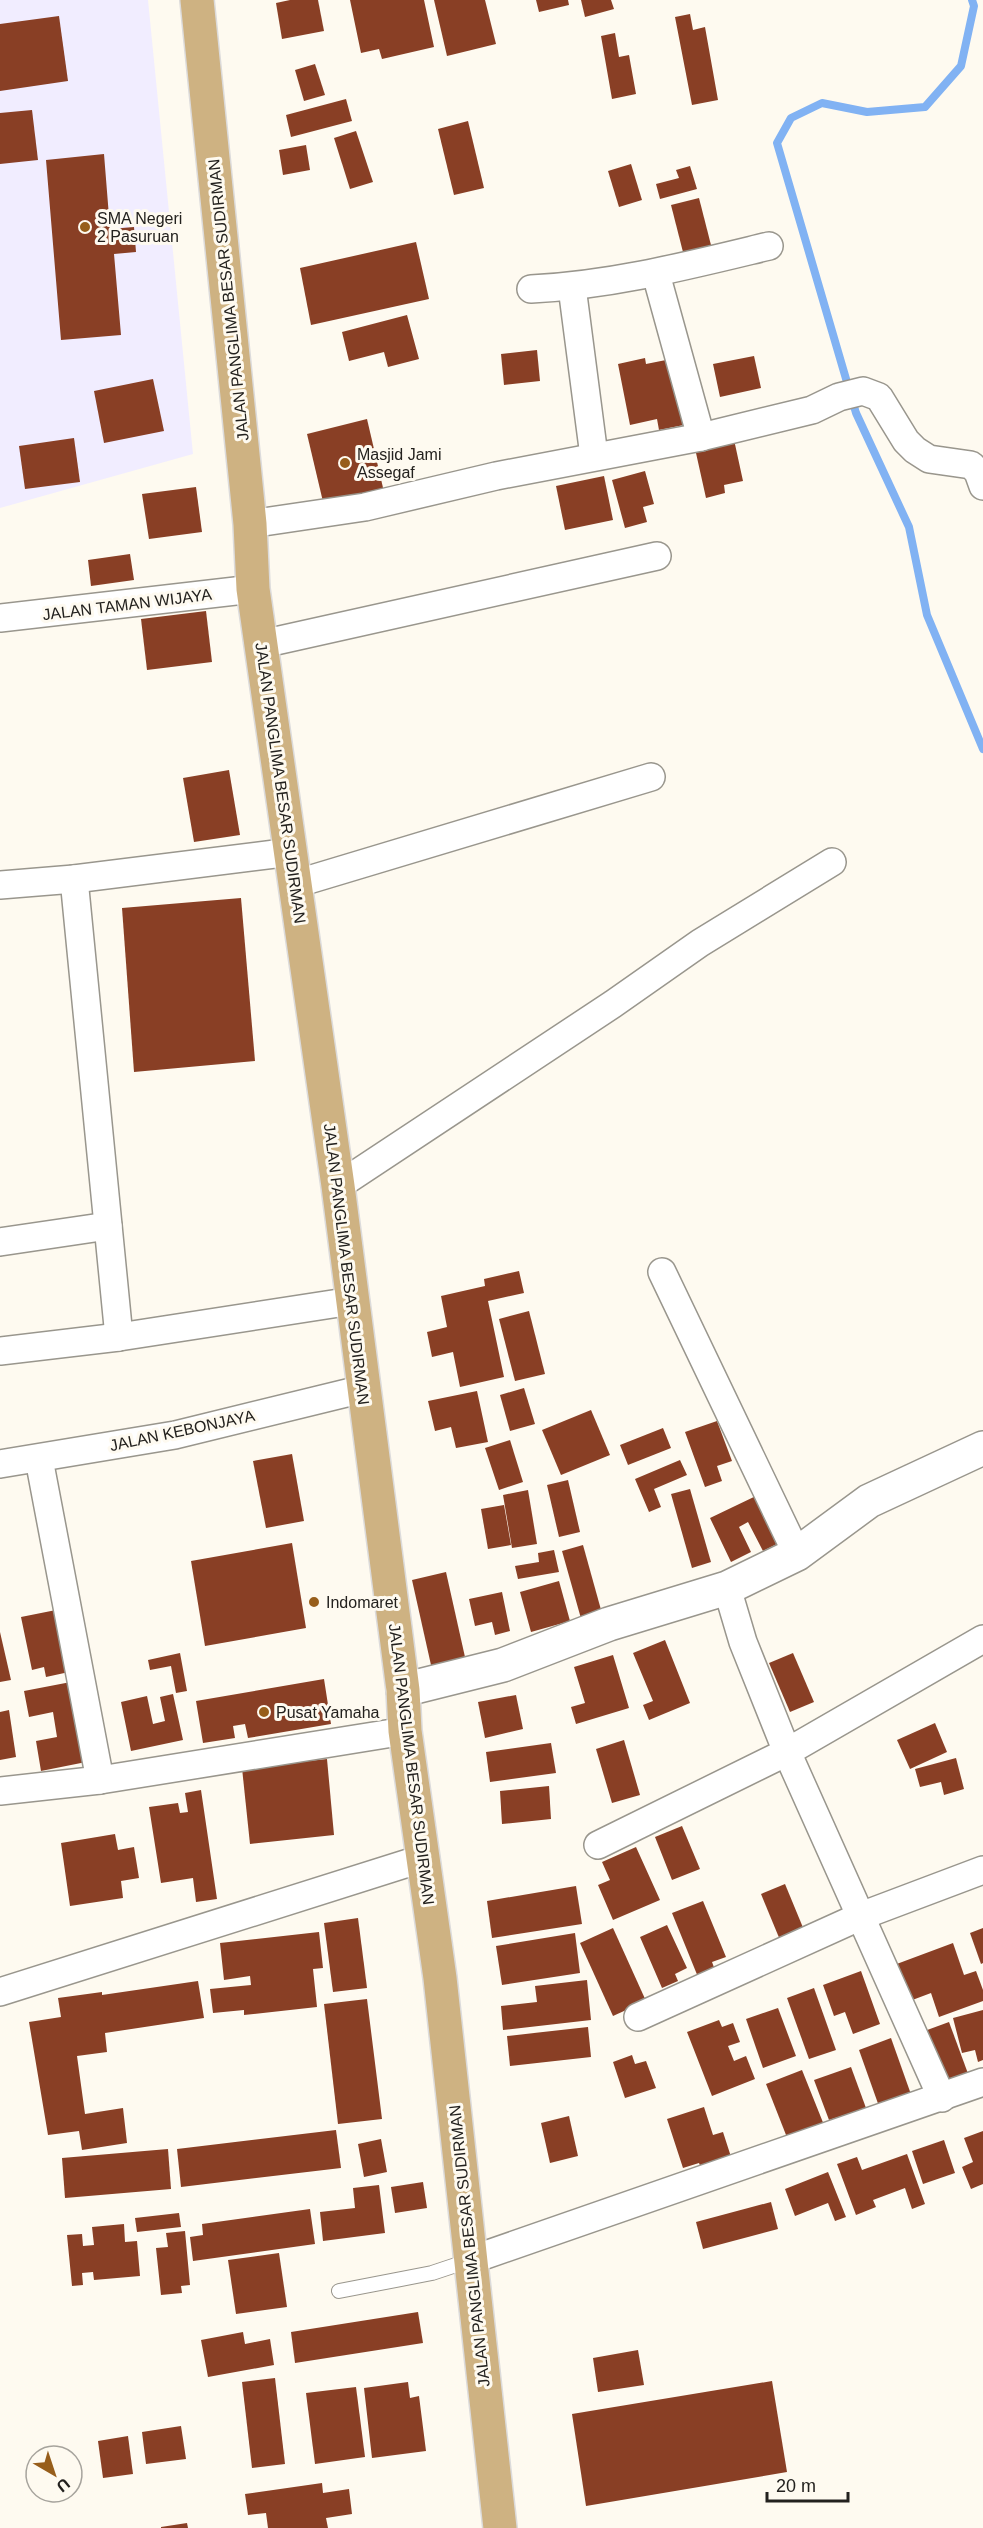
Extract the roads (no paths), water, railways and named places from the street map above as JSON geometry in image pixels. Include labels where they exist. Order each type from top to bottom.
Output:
[{"type":"main road","name":"JALAN PANGLIMA BESAR SUDIRMAN","points":[[197,0],[250,524],[253,589],[338,1186],[402,1690],[405,1731],[440,1978],[500,2528]]},
{"type":"main road","points":[[402,1690],[503,1665],[609,1624],[727,1588],[797,1554],[868,1501],[983,1448]]},
{"type":"street","points":[[531,289],[572,287],[656,274],[770,246]]},
{"type":"street","points":[[656,274],[701,437]]},
{"type":"street","points":[[572,287],[594,456]]},
{"type":"street","points":[[250,524],[365,507],[496,476],[701,437],[812,410],[851,394],[879,397],[906,441],[915,450],[929,459],[971,465],[978,472],[983,486]]},
{"type":"street","points":[[262,644],[657,556]]},
{"type":"street","name":"JALAN TAMAN WIJAYA","points":[[0,618],[253,589]]},
{"type":"street","points":[[0,885],[293,868],[651,777]]},
{"type":"street","points":[[338,1186],[614,1004],[700,943],[832,862]]},
{"type":"street","points":[[74,879],[119,1337]]},
{"type":"street","points":[[0,1242],[108,1226]]},
{"type":"street","points":[[662,1272],[797,1554]]},
{"type":"street","points":[[0,1351],[119,1337],[352,1301]]},
{"type":"street","name":"JALAN KEBONJAYA","points":[[0,1464],[175,1435],[363,1389]]},
{"type":"street","points":[[39,1459],[100,1780]]},
{"type":"street","points":[[727,1588],[743,1642],[787,1752],[942,2098]]},
{"type":"street","points":[[598,1845],[787,1752],[983,1639]]},
{"type":"street","points":[[0,1791],[100,1780],[405,1731]]},
{"type":"street","points":[[0,1992],[424,1858]]},
{"type":"street","points":[[638,2017],[861,1916],[983,1870]]},
{"type":"street","points":[[471,2260],[983,2082]]},
{"type":"lane","points":[[339,2291],[432,2273],[471,2260]]},
{"type":"waterway","points":[[972,0],[974,6],[961,66],[925,107],[867,112],[822,103],[791,118],[777,143],[856,413],[909,527],[927,615],[983,749]]},
{"type":"place","name":"SMA Negeri 2 Pasuruan","points":[[85,227]]},
{"type":"place","name":"Masjid Jami Assegaf","points":[[345,463]]},
{"type":"place","name":"Indomaret","points":[[314,1602]]},
{"type":"place","name":"Pusat Yamaha","points":[[264,1712]]}]
